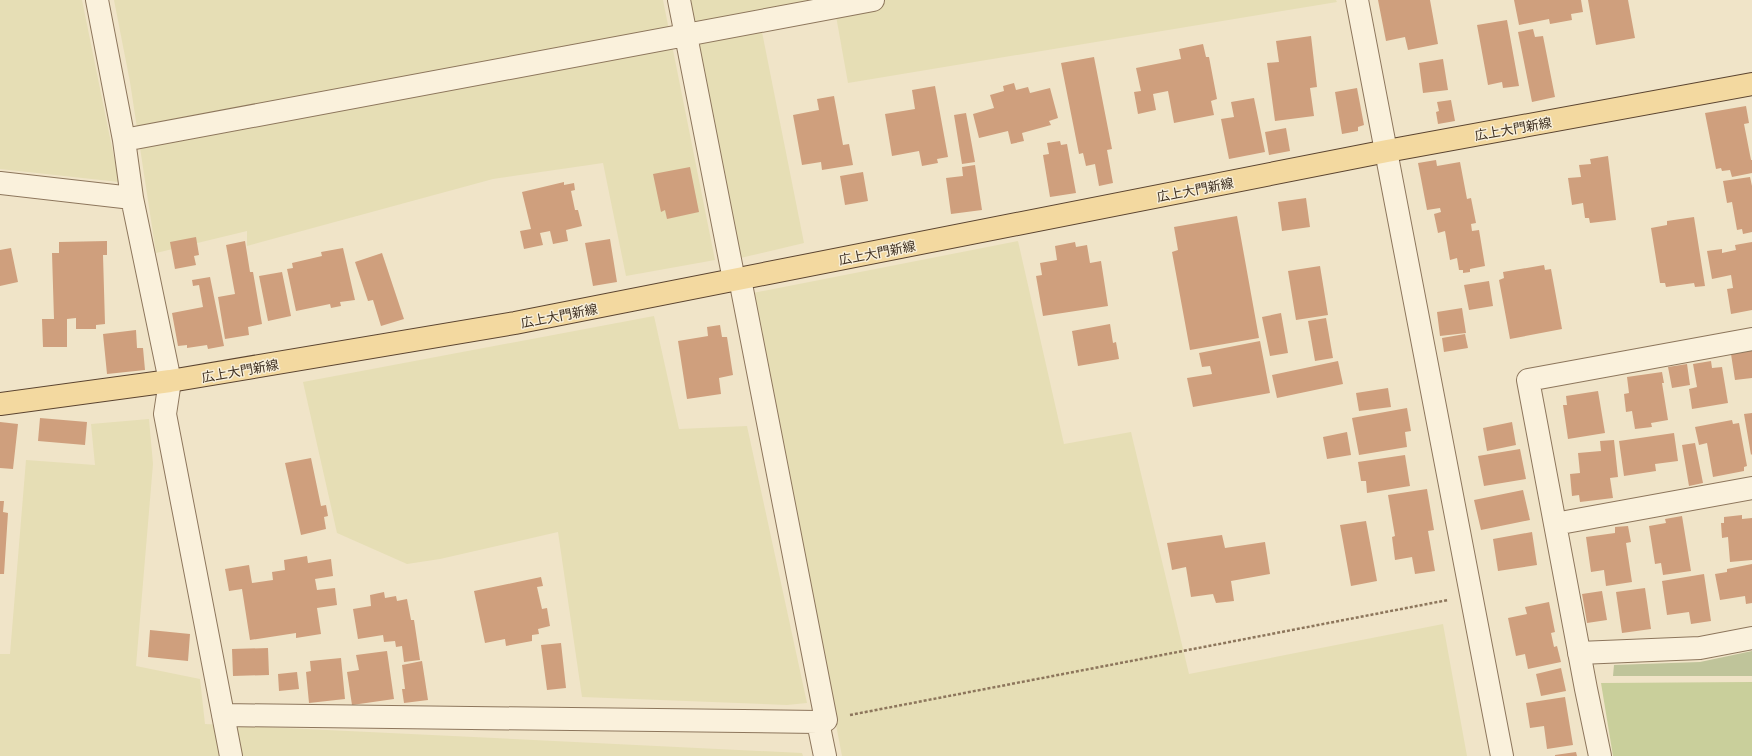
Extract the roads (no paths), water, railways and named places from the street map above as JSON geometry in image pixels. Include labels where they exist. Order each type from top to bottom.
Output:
[{"type":"main road","name":"広上大門新線","points":[[0,404],[170,381],[515,324],[1387,151],[1752,84]]},
{"type":"street","points":[[97,0],[124,140],[132,198],[170,381],[165,414],[231,756]]},
{"type":"street","points":[[679,0],[826,720]]},
{"type":"street","points":[[124,140],[873,0]]},
{"type":"street","points":[[1357,0],[1502,756]]},
{"type":"street","points":[[0,183],[132,198]]},
{"type":"street","points":[[1600,756],[1579,654],[1528,380],[1752,339]]},
{"type":"street","points":[[1555,524],[1752,488]]},
{"type":"street","points":[[1579,654],[1700,648],[1752,638]]},
{"type":"street","points":[[223,715],[818,722],[825,756]]}]
